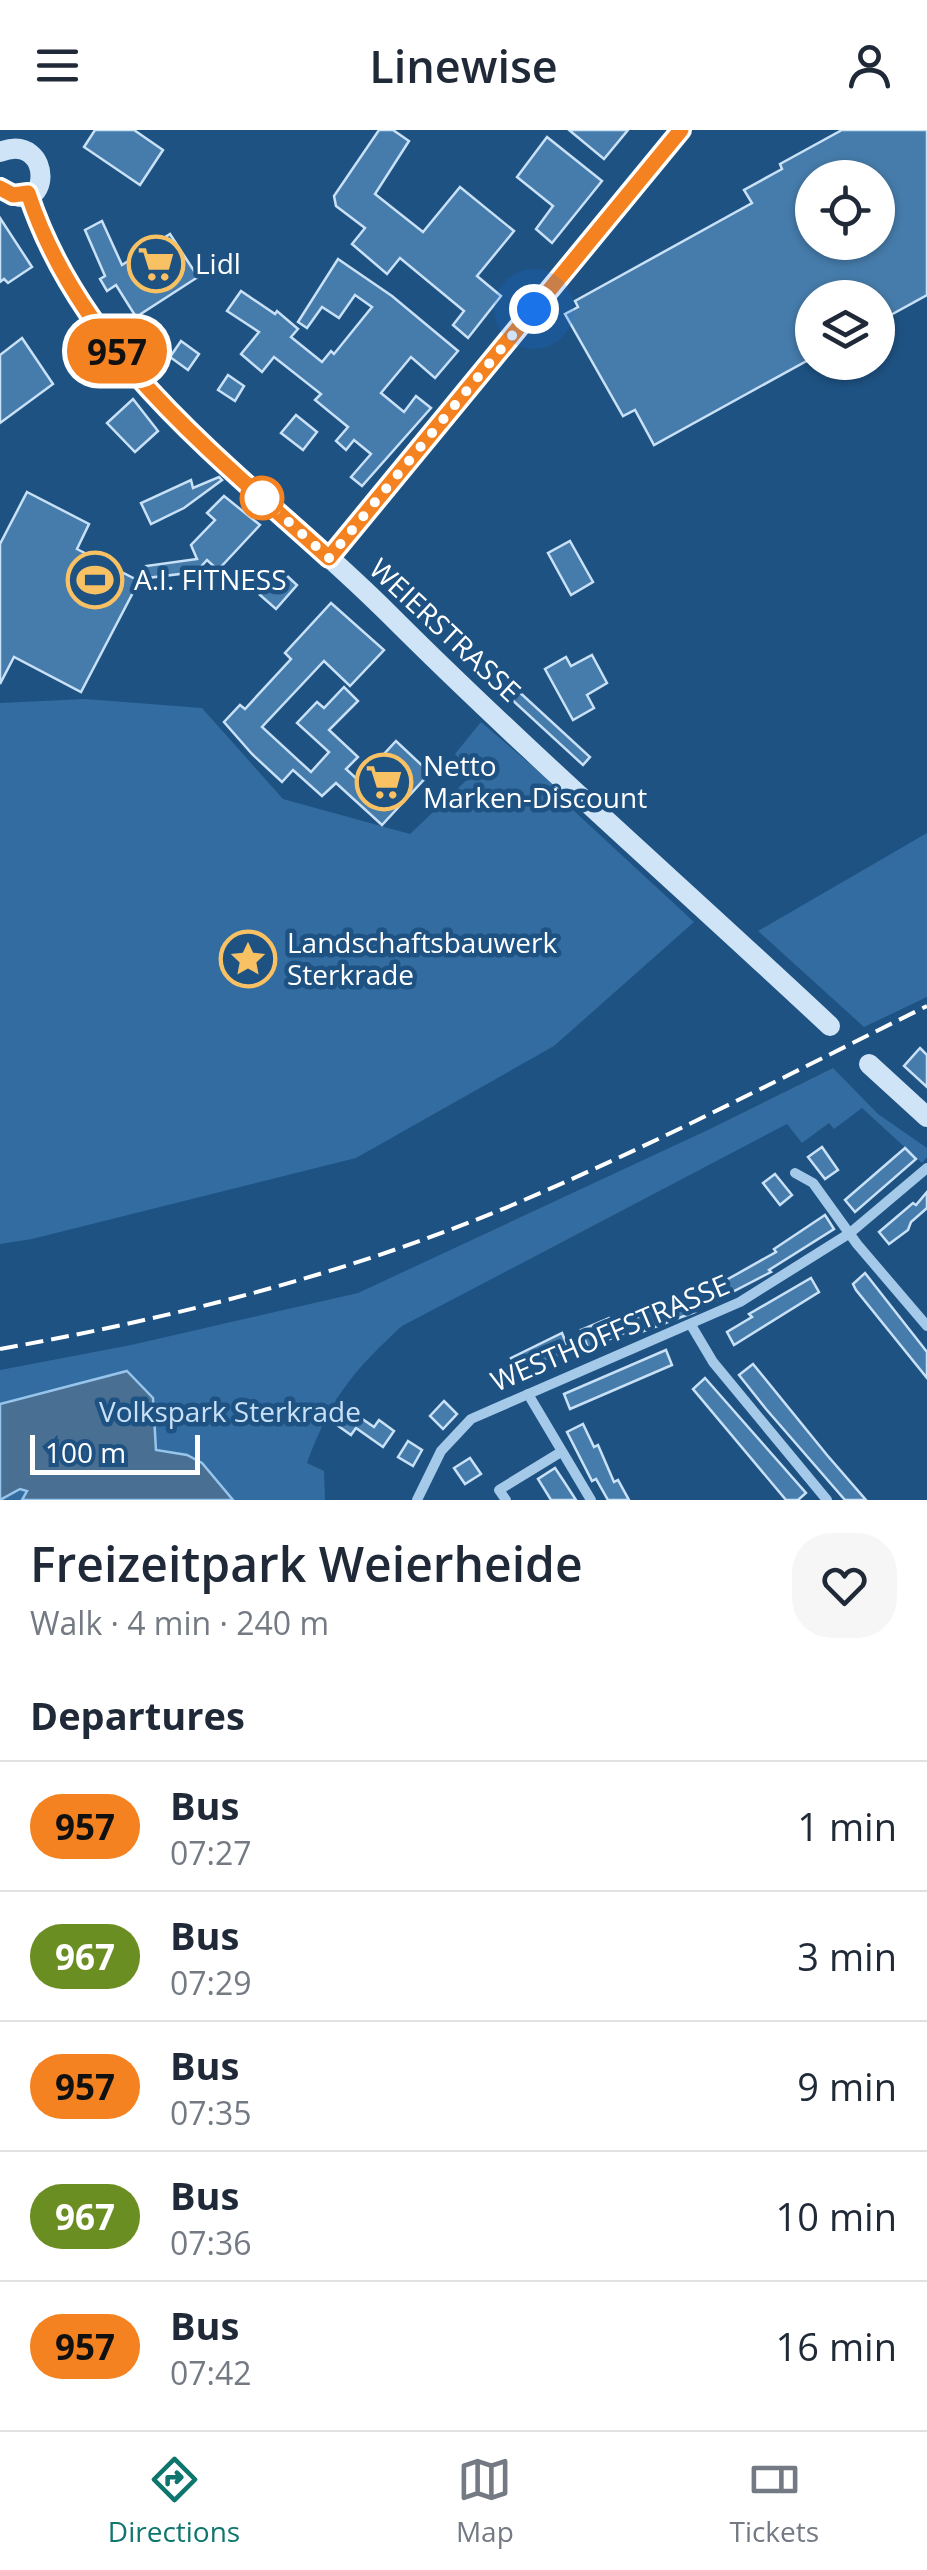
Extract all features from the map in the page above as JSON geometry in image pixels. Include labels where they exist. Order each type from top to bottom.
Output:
[{"type":"main road","points":[[0,152],[33,142],[43,171],[40,182],[28,193],[13,195],[0,188]]},
{"type":"main road","name":"WEIERSTRASSE","points":[[28,193],[59,266],[92,318],[140,380],[196,438],[830,1026]]},
{"type":"main road","points":[[869,1064],[927,1117]]},
{"type":"street","points":[[329,558],[681,130]]},
{"type":"street","name":"WESTHOFFSTRASSE","points":[[417,1500],[441,1451],[479,1414],[692,1326],[772,1284],[850,1233],[927,1168]]},
{"type":"street","points":[[795,1173],[813,1183],[927,1326]]},
{"type":"street","points":[[692,1326],[713,1362],[827,1500]]},
{"type":"street","points":[[528,1394],[591,1500]]},
{"type":"street","points":[[506,1500],[499,1490],[561,1452]]},
{"type":"green space","points":[[85,699],[202,708],[283,799],[410,834],[474,773],[455,754],[481,722],[571,799],[573,810],[694,922],[554,1046],[356,1158],[0,1244],[0,703]]},
{"type":"green space","points":[[927,833],[927,997],[864,1027],[758,931]]},
{"type":"green space","name":"Volkspark Sterkrade","points":[[833,1068],[878,1114],[927,1148],[922,1163],[862,1108],[834,1129],[829,1123],[802,1143],[787,1124],[402,1326],[345,1387],[316,1440],[307,1463],[324,1471],[325,1500],[0,1500],[0,1370],[131,1345],[358,1293]]},
{"type":"shaded area","points":[[127,1371],[153,1398],[156,1450],[187,1455],[202,1463],[233,1500],[22,1500],[27,1491],[20,1489],[0,1500],[0,1404]]},
{"type":"building","points":[[95,130],[134,130],[163,150],[140,185],[84,147]]},
{"type":"building","points":[[379,130],[393,130],[409,141],[375,194],[423,232],[460,187],[514,231],[477,276],[501,296],[468,338],[453,325],[464,311],[400,258],[387,274],[352,244],[365,228],[336,206],[334,196]]},
{"type":"building","points":[[569,130],[628,130],[604,159]]},
{"type":"building","points":[[842,130],[927,130],[927,295],[895,313],[895,280],[795,280],[795,367],[654,445],[635,410],[623,416],[565,314],[578,307],[575,301],[752,203],[744,190],[782,169],[780,164]]},
{"type":"building","points":[[547,137],[602,181],[552,243],[536,229],[553,206],[517,177]]},
{"type":"building","points":[[0,218],[32,267],[8,283],[4,279],[0,282]]},
{"type":"building","name":"Lidl","points":[[102,221],[122,265],[170,234],[198,277],[136,317],[116,285],[107,291],[100,279],[105,276],[85,230]]},
{"type":"building","points":[[338,259],[392,296],[458,351],[435,378],[411,357],[381,393],[404,412],[416,396],[431,408],[362,486],[351,477],[371,454],[354,440],[346,450],[336,441],[348,427],[315,400],[321,394],[274,357],[262,372],[241,354],[259,332],[227,311],[241,291],[275,314],[277,311],[298,329],[291,337],[322,362],[331,351],[334,354],[372,307],[355,295],[339,318],[322,307],[307,328],[298,322]]},
{"type":"building","points":[[22,338],[53,384],[0,423],[0,355]]},
{"type":"building","points":[[181,341],[199,354],[188,370],[170,357]]},
{"type":"building","points":[[228,375],[244,386],[235,401],[218,390]]},
{"type":"building","points":[[133,399],[158,431],[135,452],[107,423]]},
{"type":"building","points":[[296,415],[317,432],[303,450],[281,433]]},
{"type":"building","points":[[219,477],[222,480],[184,508],[151,524],[141,503],[191,480],[193,488]]},
{"type":"building","points":[[27,492],[89,524],[77,549],[139,581],[81,692],[14,657],[0,684],[0,544]]},
{"type":"building","points":[[224,496],[260,525],[218,570],[207,560],[196,572],[147,578],[146,566],[197,559],[191,545],[215,520],[207,513]]},
{"type":"building","points":[[570,541],[593,582],[571,595],[548,553]]},
{"type":"building","points":[[285,574],[297,585],[276,609],[260,595]]},
{"type":"building","points":[[331,603],[384,650],[350,686],[324,661],[262,727],[311,772],[329,752],[297,723],[317,702],[324,708],[344,687],[358,701],[329,730],[358,757],[346,769],[359,781],[396,741],[430,773],[382,825],[336,783],[322,796],[293,770],[282,782],[224,722],[240,705],[245,709],[291,659],[285,653]]},
{"type":"building","points":[[592,655],[607,683],[587,695],[594,708],[573,720],[545,669],[566,657],[571,666]]},
{"type":"building","points":[[506,675],[518,686],[516,689],[590,757],[583,765],[509,697],[511,694],[499,683]]},
{"type":"building","points":[[920,1048],[927,1055],[927,1087],[904,1066]]},
{"type":"building","points":[[822,1147],[838,1170],[825,1179],[808,1157]]},
{"type":"building","points":[[905,1148],[916,1159],[855,1212],[845,1200]]},
{"type":"building","points":[[775,1174],[792,1195],[780,1205],[763,1183]]},
{"type":"building","points":[[927,1192],[927,1208],[889,1244],[879,1232]]},
{"type":"building","points":[[825,1215],[834,1229],[771,1272],[711,1303],[705,1292],[776,1252],[774,1249]]},
{"type":"building","points":[[865,1273],[927,1352],[927,1378],[856,1290],[853,1284]]},
{"type":"building","points":[[811,1278],[819,1292],[734,1345],[727,1332],[752,1317],[749,1314]]},
{"type":"building","points":[[689,1298],[695,1312],[631,1336],[629,1331],[588,1348],[581,1330],[609,1318],[613,1326]]},
{"type":"building","points":[[562,1333],[569,1350],[518,1372],[511,1358]]},
{"type":"building","points":[[666,1350],[672,1365],[570,1409],[564,1394]]},
{"type":"building","points":[[753,1364],[866,1500],[845,1500],[766,1409],[739,1375]]},
{"type":"building","points":[[705,1378],[806,1493],[798,1500],[786,1500],[693,1389]]},
{"type":"building","points":[[444,1401],[457,1414],[443,1429],[430,1416]]},
{"type":"building","points":[[345,1407],[374,1427],[379,1420],[394,1431],[383,1447],[356,1428],[351,1435],[334,1423]]},
{"type":"building","points":[[583,1424],[594,1447],[598,1445],[614,1482],[618,1480],[629,1500],[608,1500],[596,1479],[592,1481],[567,1432]]},
{"type":"building","points":[[408,1441],[422,1450],[413,1466],[398,1457]]},
{"type":"building","points":[[470,1458],[481,1474],[465,1484],[454,1468]]},
{"type":"building","points":[[555,1468],[576,1500],[551,1500],[538,1479]]},
{"type":"railway","points":[[0,1349],[195,1308],[386,1253],[510,1206],[616,1159],[927,1006]]},
{"type":"bus line","name":"957","points":[[0,188],[13,195],[28,193],[59,266],[92,318],[140,380],[183,426],[329,558],[681,130]]},
{"type":"place","name":"Lidl","points":[[156,264]]},
{"type":"place","name":"A.I. FITNESS","points":[[95,580]]},
{"type":"place","name":"Netto Marken-Discount","points":[[384,782]]},
{"type":"place","name":"Landschaftsbauwerk Sterkrade","points":[[248,959]]},
{"type":"route","points":[[262,498],[329,558],[534,309]]}]
